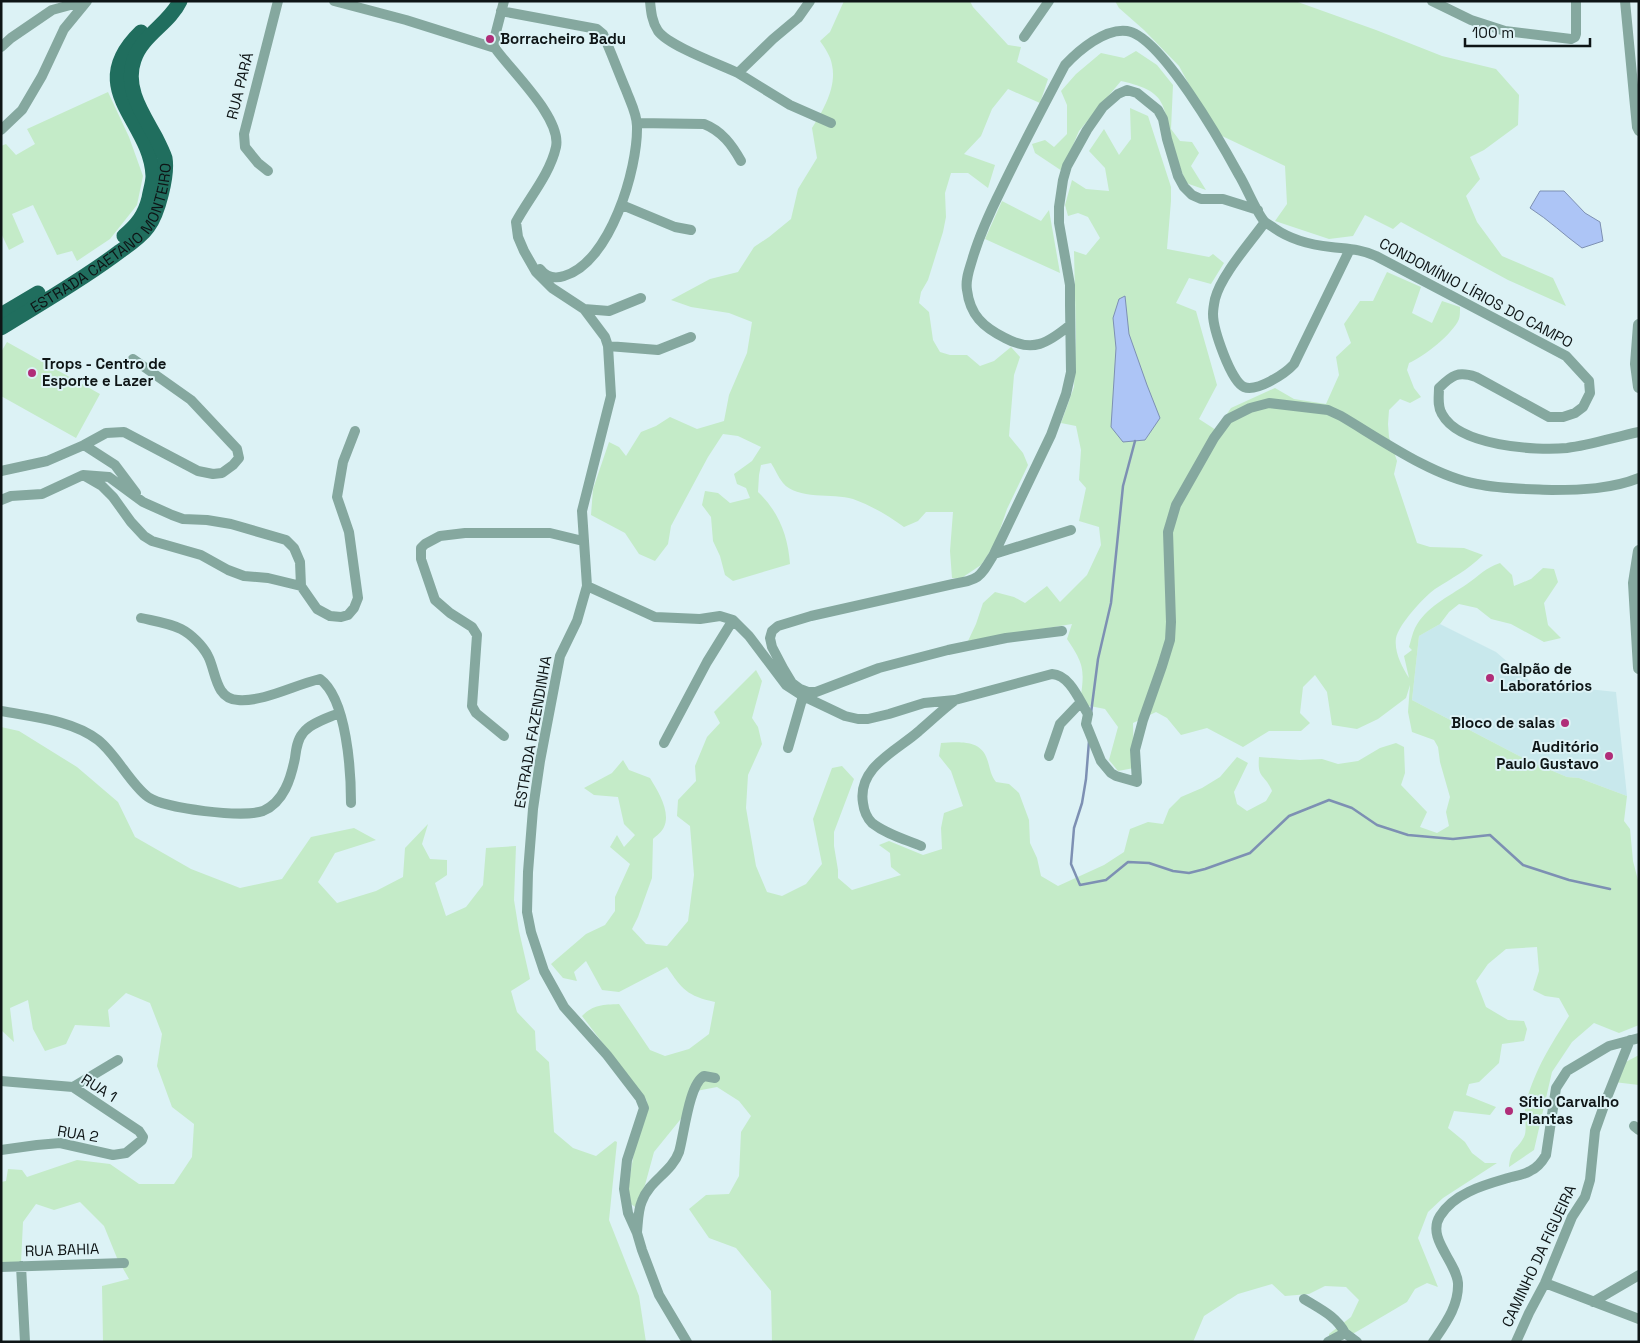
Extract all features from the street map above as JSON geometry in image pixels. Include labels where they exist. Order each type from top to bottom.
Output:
[{"type":"main road","name":"ESTRADA CAETANO MONTEIRO","points":[[1,315],[89,262],[135,227],[146,211],[153,177],[150,159],[143,141],[120,98],[117,83],[120,64],[127,48],[169,4],[175,1]]},
{"type":"main road","name":"ESTRADA CAETANO MONTEIRO","points":[[1,328],[100,266],[148,228],[156,213],[161,196],[165,160],[158,142],[132,92],[133,61],[139,48],[176,10],[180,1]]},
{"type":"street","points":[[1,47],[52,10],[86,1]]},
{"type":"street","points":[[1,130],[22,110],[42,76],[64,29],[86,1]]},
{"type":"street","name":"RUA PARÁ","points":[[268,171],[258,163],[245,147],[244,134],[278,1]]},
{"type":"street","points":[[334,1],[406,20],[495,48],[541,105],[550,119],[556,134],[556,146],[551,160],[516,222],[518,237],[546,275],[556,278],[571,274],[585,263],[605,240],[622,205],[637,142],[638,123],[632,105],[603,34],[597,29],[502,6],[495,36],[495,48]]},
{"type":"street","points":[[650,1],[652,21],[659,33],[670,42],[738,73],[790,105],[831,123]]},
{"type":"street","points":[[738,73],[798,18],[810,1]]},
{"type":"street","points":[[1024,37],[1049,1]]},
{"type":"street","points":[[1432,1],[1471,20],[1505,31],[1571,39],[1576,34],[1576,1]]},
{"type":"street","points":[[1625,1],[1637,127],[1639,131]]},
{"type":"street","name":"CONDOMÍNIO LÍRIOS DO CAMPO","points":[[1070,325],[1051,340],[1041,344],[1021,344],[1006,339],[982,324],[971,310],[966,290],[967,278],[979,236],[1012,167],[1065,65],[1077,52],[1098,38],[1127,31],[1136,34],[1157,50],[1181,80],[1236,170],[1265,222],[1284,234],[1304,242],[1350,248],[1376,256],[1566,356],[1590,381],[1590,393],[1584,407],[1575,413],[1563,417],[1549,417],[1476,377],[1464,373],[1450,377],[1439,388],[1438,403],[1442,414],[1451,425],[1465,434],[1488,442],[1516,447],[1567,448],[1639,432]]},
{"type":"street","points":[[1062,631],[1006,638],[948,650],[879,668],[816,692],[800,689],[792,683],[772,647],[770,638],[772,631],[778,626],[811,616],[972,581],[984,571],[1051,435],[1066,394],[1071,372],[1072,346],[1070,285],[1059,223],[1063,180],[1067,166],[1087,130],[1103,107],[1118,94],[1127,90],[1137,93],[1158,110],[1163,119],[1178,176],[1184,187],[1192,195],[1201,199],[1230,200],[1258,210]]},
{"type":"street","points":[[638,123],[693,122],[704,124],[714,128],[725,137],[741,162]]},
{"type":"street","points":[[622,205],[674,228],[691,230]]},
{"type":"street","points":[[1265,222],[1220,285],[1214,300],[1213,315],[1216,335],[1235,380],[1246,388],[1255,389],[1288,370],[1294,364],[1350,248]]},
{"type":"street","name":"ESTRADA FAZENDINHA","points":[[518,237],[536,272],[552,288],[584,309],[605,337],[608,346],[611,396],[582,511],[587,586],[577,621],[560,656],[540,761],[533,808],[527,912],[531,932],[544,971],[564,1007],[607,1055],[640,1098],[644,1108],[627,1160],[624,1189],[628,1213],[637,1232],[659,1295],[688,1342]]},
{"type":"street","points":[[584,309],[609,311],[641,298]]},
{"type":"street","points":[[1639,325],[1636,352],[1639,387]]},
{"type":"street","points":[[608,346],[658,350],[691,337]]},
{"type":"street","points":[[1,471],[47,461],[106,433],[124,432],[198,471],[213,474],[222,472],[233,465],[239,458],[237,448],[192,400],[133,359]]},
{"type":"street","points":[[587,586],[655,617],[700,619],[720,616],[733,620],[749,636],[786,685],[845,716],[858,719],[875,717],[924,703],[955,700],[1052,674],[1059,674],[1066,680],[1088,714],[1086,724],[1101,760],[1111,773],[1137,782],[1135,750],[1142,720],[1170,640],[1168,532],[1172,516],[1176,505],[1214,438],[1228,419],[1250,408],[1269,403],[1328,410],[1422,463],[1476,484],[1527,489],[1566,490],[1595,488],[1629,482],[1639,478]]},
{"type":"street","points":[[1,500],[12,496],[42,494],[84,475],[109,477],[142,502],[183,519],[231,524],[286,540],[294,548],[300,562],[301,586],[317,609],[330,616],[341,618],[354,608],[358,598],[348,532],[337,497],[344,462],[355,431]]},
{"type":"street","points":[[84,445],[115,465],[142,502]]},
{"type":"street","points":[[84,475],[102,486],[113,497],[137,529],[152,541],[201,555],[228,570],[244,576],[268,578],[301,586]]},
{"type":"street","points":[[994,554],[1071,530]]},
{"type":"street","points":[[504,736],[476,712],[472,706],[477,635],[472,627],[434,600],[421,559],[421,548],[440,536],[464,533],[550,533],[583,540]]},
{"type":"street","points":[[1639,551],[1634,583],[1639,668]]},
{"type":"street","points":[[141,618],[181,629],[196,640],[208,656],[217,683],[223,693],[231,699],[257,698],[320,679],[331,691],[346,738],[350,763],[351,803]]},
{"type":"street","points":[[664,743],[707,662],[733,620]]},
{"type":"street","points":[[788,748],[804,696]]},
{"type":"street","points":[[921,846],[886,832],[871,822],[864,813],[862,796],[864,784],[887,754],[918,732],[955,700]]},
{"type":"street","points":[[1049,756],[1060,724],[1081,702]]},
{"type":"street","points":[[1,711],[50,720],[79,729],[99,740],[148,797],[163,804],[209,812],[251,813],[264,810],[280,799],[287,786],[298,744],[303,733],[311,726],[339,713]]},
{"type":"street","points":[[1433,1342],[1452,1315],[1458,1283],[1451,1261],[1438,1238],[1436,1226],[1439,1218],[1452,1201],[1483,1185],[1530,1171],[1540,1164],[1546,1155],[1556,1088],[1562,1077],[1567,1071],[1609,1046],[1635,1039]]},
{"type":"street","name":"CAMINHO DA FIGUEIRA","points":[[1516,1342],[1545,1283],[1572,1217],[1585,1197],[1590,1180],[1595,1131],[1606,1100],[1635,1039]]},
{"type":"street","points":[[72,1087],[118,1060]]},
{"type":"street","points":[[637,1232],[641,1202],[647,1191],[671,1166],[679,1151],[696,1084],[704,1076],[715,1078]]},
{"type":"street","name":"RUA 1","points":[[1,1081],[72,1087],[139,1131],[143,1137]]},
{"type":"street","name":"RUA 2","points":[[1,1150],[37,1144],[60,1144],[113,1155],[126,1153],[143,1137]]},
{"type":"street","name":"RUA BAHIA","points":[[1,1267],[124,1263]]},
{"type":"street","points":[[21,1266],[25,1342]]},
{"type":"street","points":[[1593,1302],[1639,1275]]},
{"type":"street","points":[[1545,1283],[1639,1318]]},
{"type":"street","points":[[1304,1299],[1333,1317],[1340,1323],[1345,1333],[1356,1342]]},
{"type":"street","points":[[1328,1342],[1345,1333]]},
{"type":"shaded area","points":[[1440,624],[1496,652],[1532,683],[1616,692],[1627,796],[1579,778],[1567,777],[1529,761],[1412,700],[1419,636]]},
{"type":"green space","points":[[844,1],[970,1],[973,7],[1008,45],[1021,47],[1017,62],[1048,79],[1040,103],[1008,89],[992,109],[981,136],[964,154],[995,165],[988,188],[968,173],[951,173],[945,193],[946,217],[943,232],[928,280],[921,292],[919,303],[929,312],[933,340],[940,352],[950,355],[967,355],[980,366],[994,361],[1011,347],[1020,357],[1014,375],[1009,436],[1023,453],[1028,465],[1007,509],[995,544],[981,565],[960,579],[952,578],[950,551],[953,512],[926,512],[918,521],[904,527],[880,512],[853,499],[797,492],[783,483],[771,463],[761,465],[758,492],[772,508],[785,534],[790,564],[733,581],[725,575],[720,556],[713,541],[711,517],[702,505],[705,491],[718,493],[730,503],[750,498],[746,488],[737,484],[734,474],[752,461],[761,447],[738,436],[723,434],[708,457],[671,526],[668,544],[655,561],[639,554],[625,533],[591,515],[593,489],[609,442],[619,447],[626,456],[641,432],[656,426],[670,417],[697,429],[724,421],[729,395],[747,353],[752,322],[729,313],[691,307],[671,300],[710,279],[738,272],[754,247],[791,219],[798,189],[817,158],[812,128],[828,98],[833,82],[831,62],[828,53],[820,41],[830,32]]},
{"type":"green space","points":[[1115,1],[1295,1],[1442,56],[1496,69],[1519,95],[1518,125],[1484,150],[1470,157],[1480,179],[1466,196],[1477,222],[1502,256],[1553,278],[1566,306],[1508,280],[1401,222],[1393,229],[1365,215],[1353,236],[1329,239],[1275,221],[1287,204],[1285,166],[1220,135],[1205,114],[1179,66],[1144,30],[1119,8]]},
{"type":"green space","points":[[1136,51],[1157,65],[1173,85],[1171,129],[1180,141],[1192,142],[1199,153],[1191,166],[1206,190],[1186,183],[1174,152],[1165,111],[1161,102],[1148,90],[1121,81],[1079,131],[1062,171],[1035,153],[1032,144],[1045,140],[1054,147],[1067,134],[1067,105],[1061,91],[1076,74],[1101,53],[1124,58]]},
{"type":"green space","points":[[108,92],[129,137],[143,176],[137,205],[110,239],[77,261],[72,251],[57,255],[33,205],[12,214],[24,242],[9,250],[1,233],[1,146],[6,144],[16,155],[35,144],[27,129]]},
{"type":"green space","points":[[1130,108],[1148,116],[1171,187],[1167,249],[1209,257],[1213,254],[1224,263],[1211,284],[1189,278],[1176,303],[1196,311],[1217,385],[1199,419],[1216,430],[1231,408],[1275,388],[1294,399],[1326,404],[1339,375],[1336,357],[1351,343],[1344,324],[1360,301],[1373,301],[1387,272],[1421,287],[1412,313],[1432,323],[1442,301],[1460,307],[1459,319],[1451,331],[1429,350],[1409,363],[1407,370],[1414,388],[1421,397],[1410,403],[1400,399],[1389,410],[1389,437],[1397,461],[1394,474],[1417,543],[1430,547],[1464,548],[1483,555],[1466,569],[1435,589],[1412,611],[1398,632],[1396,638],[1397,654],[1409,678],[1404,656],[1412,650],[1409,647],[1414,630],[1425,614],[1490,567],[1500,563],[1512,575],[1514,586],[1531,579],[1543,568],[1554,569],[1558,582],[1544,603],[1548,625],[1561,638],[1544,642],[1511,624],[1491,619],[1477,608],[1459,604],[1449,612],[1440,624],[1419,636],[1412,700],[1529,761],[1567,777],[1579,778],[1627,796],[1624,821],[1630,829],[1633,861],[1639,884],[1639,1025],[1619,1033],[1594,1023],[1572,1042],[1552,1072],[1534,1150],[1509,1167],[1513,1152],[1525,1134],[1525,1106],[1534,1078],[1569,1016],[1559,998],[1545,996],[1533,990],[1539,971],[1537,947],[1506,949],[1488,964],[1476,981],[1486,1007],[1508,1020],[1524,1021],[1527,1029],[1524,1041],[1502,1044],[1499,1063],[1479,1082],[1469,1084],[1466,1095],[1496,1107],[1490,1115],[1454,1111],[1448,1128],[1465,1142],[1472,1153],[1485,1163],[1497,1163],[1443,1198],[1428,1212],[1418,1238],[1438,1287],[1427,1283],[1415,1289],[1407,1302],[1342,1340],[1329,1342],[1329,1334],[1351,1317],[1359,1300],[1346,1287],[1325,1286],[1309,1294],[1285,1296],[1272,1284],[1238,1294],[1204,1316],[1193,1342],[772,1342],[771,1291],[736,1248],[709,1238],[689,1209],[706,1195],[729,1194],[739,1176],[741,1132],[751,1116],[739,1101],[717,1087],[691,1092],[684,1115],[654,1152],[645,1185],[635,1207],[626,1200],[634,1152],[647,1101],[582,1016],[595,1007],[619,1004],[650,1050],[665,1056],[689,1049],[709,1034],[715,1002],[686,991],[667,967],[619,992],[602,990],[586,961],[574,972],[577,981],[563,978],[551,964],[586,934],[605,925],[615,911],[615,897],[630,864],[610,847],[617,835],[624,847],[635,835],[624,824],[618,797],[594,795],[584,788],[612,773],[623,760],[629,770],[650,778],[657,789],[665,808],[666,821],[662,831],[653,839],[652,878],[632,929],[646,944],[667,946],[688,921],[694,875],[690,826],[677,816],[678,800],[696,781],[695,766],[707,737],[720,723],[714,712],[756,670],[762,681],[752,718],[758,727],[762,744],[748,775],[746,808],[756,866],[767,892],[782,896],[806,884],[822,864],[813,819],[832,768],[842,766],[854,779],[834,832],[838,878],[852,890],[901,875],[891,867],[890,853],[879,845],[889,841],[923,855],[942,849],[941,828],[944,813],[963,806],[951,771],[939,756],[941,743],[968,743],[980,748],[987,759],[996,782],[1009,784],[1019,793],[1029,820],[1030,843],[1037,858],[1041,876],[1058,886],[1104,865],[1124,852],[1130,829],[1148,822],[1163,824],[1169,809],[1181,797],[1202,788],[1220,777],[1237,757],[1248,763],[1234,792],[1237,804],[1247,811],[1266,801],[1272,791],[1260,773],[1259,757],[1300,760],[1322,759],[1338,764],[1358,761],[1380,748],[1396,743],[1404,747],[1405,773],[1401,785],[1427,812],[1420,827],[1437,833],[1449,826],[1446,812],[1450,797],[1440,762],[1438,747],[1434,740],[1412,732],[1408,712],[1410,685],[1406,698],[1378,719],[1357,729],[1332,725],[1327,692],[1315,675],[1303,687],[1300,713],[1310,723],[1301,731],[1269,731],[1243,747],[1207,728],[1181,735],[1167,718],[1156,712],[1133,723],[1134,768],[1118,771],[1109,760],[1118,727],[1105,709],[1080,704],[1083,676],[1081,663],[1067,639],[1072,624],[968,641],[983,603],[995,592],[1014,597],[1025,603],[1047,586],[1060,602],[1087,575],[1101,545],[1099,527],[1079,521],[1086,488],[1079,480],[1081,450],[1076,426],[1061,423],[1074,387],[1076,337],[1074,251],[1086,255],[1100,238],[1088,217],[1078,213],[1068,216],[1065,205],[1072,180],[1086,189],[1109,191],[1105,168],[1089,151],[1104,129],[1119,155],[1131,139]]},
{"type":"green space","points":[[1002,201],[1041,221],[1049,210],[1060,273],[985,239]]},
{"type":"green space","name":"Trops - Centro de Esporte e Lazer","points":[[7,342],[100,394],[76,438],[1,396],[1,352]]},
{"type":"green space","points":[[1,727],[19,731],[77,767],[118,802],[135,837],[191,869],[240,888],[282,879],[311,837],[354,828],[376,840],[335,853],[318,882],[337,903],[376,891],[403,877],[405,848],[428,824],[422,844],[430,859],[447,860],[447,875],[435,883],[446,916],[466,907],[483,885],[486,848],[516,846],[514,900],[530,979],[511,991],[517,1012],[535,1031],[536,1050],[549,1062],[554,1132],[573,1148],[596,1156],[615,1141],[617,1142],[609,1220],[639,1296],[646,1342],[103,1342],[102,1286],[129,1279],[117,1258],[104,1226],[80,1202],[54,1210],[36,1204],[23,1222],[21,1263],[1,1263],[1,1182],[6,1181],[8,1169],[22,1170],[27,1177],[77,1160],[110,1164],[139,1184],[174,1184],[192,1157],[194,1124],[172,1107],[157,1066],[162,1034],[150,1003],[126,993],[108,1010],[110,1027],[75,1025],[66,1044],[45,1051],[33,1029],[28,1000],[10,1008],[14,1042],[1,1030]]},
{"type":"green space","points":[[1639,1055],[1639,1085],[1614,1082],[1620,1065]]},
{"type":"water","points":[[1540,191],[1564,191],[1585,213],[1600,222],[1603,241],[1582,248],[1530,208]]},
{"type":"water","points":[[1125,296],[1129,334],[1160,418],[1145,440],[1123,442],[1111,427],[1116,348],[1113,318],[1119,299]]},
{"type":"waterway","points":[[1091,713],[1098,659],[1111,603],[1123,486],[1135,441]]},
{"type":"waterway","points":[[1089,741],[1086,779],[1082,803],[1074,828],[1071,864],[1080,885],[1106,880],[1128,862],[1149,863],[1173,871],[1189,873],[1205,869],[1250,853],[1289,816],[1329,800],[1352,808],[1377,825],[1408,835],[1453,839],[1490,835],[1523,865],[1569,880],[1610,889]]},
{"type":"place","name":"Borracheiro Badu","points":[[490,39]]},
{"type":"place","name":"Trops - Centro de Esporte e Lazer","points":[[32,373]]},
{"type":"place","name":"Galpão de Laboratórios","points":[[1490,678]]},
{"type":"place","name":"Bloco de salas","points":[[1565,723]]},
{"type":"place","name":"Auditório Paulo Gustavo","points":[[1609,756]]},
{"type":"place","name":"Sítio Carvalho Plantas","points":[[1509,1111]]}]
